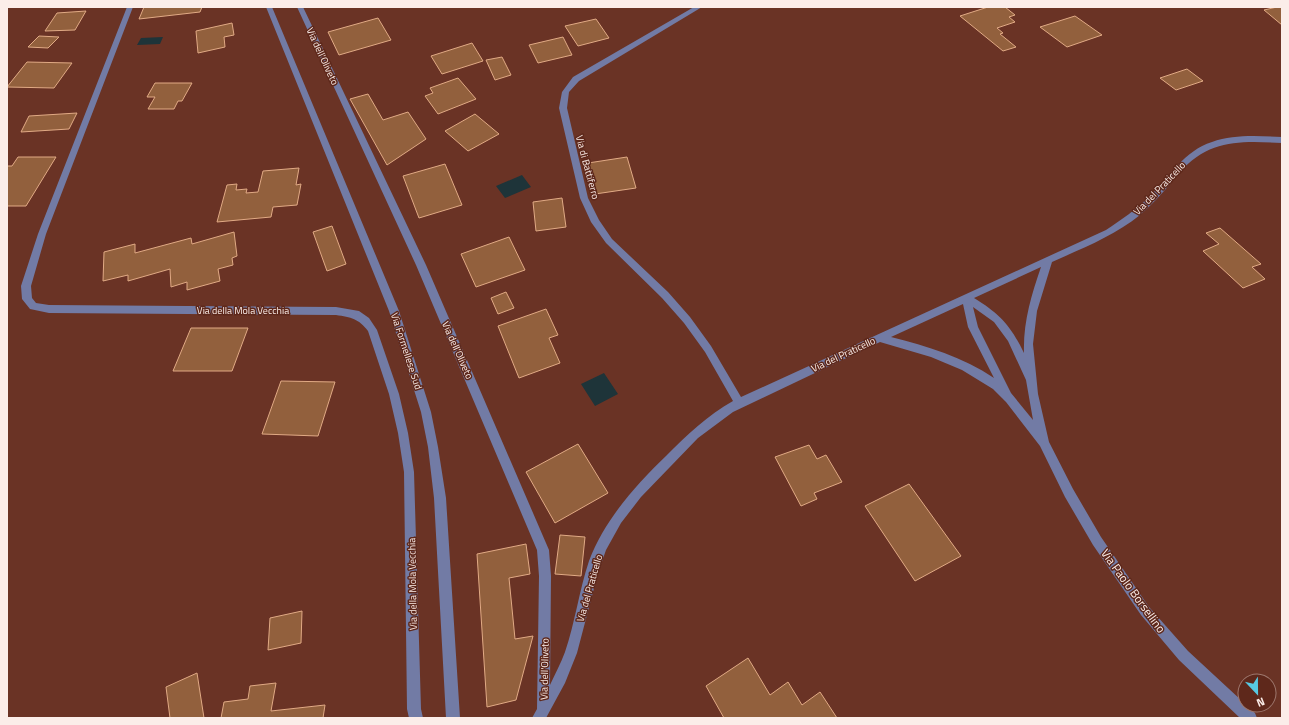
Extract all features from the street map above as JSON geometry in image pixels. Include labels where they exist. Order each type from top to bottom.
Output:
[{"type":"street","name":"Via della Mola Vecchia","points":[[130,7],[42,234],[26,286],[27,299],[34,306],[49,309],[336,311],[356,314],[366,321],[375,336],[394,394],[406,452],[410,504],[414,709],[416,718]]},
{"type":"street","name":"Via Formellese Sud","points":[[269,7],[394,311],[426,412],[433,447],[440,498],[453,718]]},
{"type":"street","name":"Via dell'Oliveto","points":[[300,7],[421,264],[543,550],[545,576],[541,714]]},
{"type":"street","name":"Via di Battiferro","points":[[699,7],[576,79],[565,91],[562,99],[584,198],[595,222],[613,244],[665,295],[687,320],[708,349],[739,403]]},
{"type":"street","name":"Via del Praticello","points":[[541,714],[570,653],[596,562],[613,525],[646,482],[714,418],[739,403],[966,298],[1096,240],[1134,215],[1154,197],[1189,158],[1202,148],[1231,141],[1282,140]]},
{"type":"street","points":[[1044,443],[1033,402],[1029,346],[1030,325],[1035,299],[1048,261]]},
{"type":"street","points":[[966,298],[996,318],[1005,327],[1017,349],[1032,385]]},
{"type":"street","points":[[966,298],[973,327],[1010,399],[1044,443]]},
{"type":"street","points":[[879,338],[919,348],[955,362],[985,379],[1010,399]]},
{"type":"street","name":"Via Paolo Borsellino","points":[[1044,443],[1063,483],[1088,527],[1141,606],[1185,657],[1250,718]]},
{"type":"water","points":[[163,37],[160,44],[137,45],[141,38]]},
{"type":"water","points":[[522,175],[531,187],[505,198],[496,186]]},
{"type":"water","points":[[604,373],[618,394],[595,406],[581,384]]},
{"type":"building","points":[[144,7],[202,7],[200,12],[139,19]]},
{"type":"building","points":[[988,7],[1005,7],[1015,15],[1009,17],[1015,22],[997,28],[1003,33],[1000,34],[1016,47],[1003,51],[960,16]]},
{"type":"building","points":[[1282,7],[1282,25],[1264,10]]},
{"type":"building","points":[[86,11],[75,30],[45,31],[57,13]]},
{"type":"building","points":[[1075,16],[1102,35],[1067,47],[1040,27]]},
{"type":"building","points":[[378,18],[391,40],[339,55],[328,32]]},
{"type":"building","points":[[596,19],[609,38],[578,46],[565,26]]},
{"type":"building","points":[[232,23],[234,35],[224,37],[225,47],[198,53],[196,31]]},
{"type":"building","points":[[39,36],[59,37],[48,48],[28,47]]},
{"type":"building","points":[[563,37],[572,55],[538,63],[529,45]]},
{"type":"building","points":[[472,43],[483,61],[442,74],[431,56]]},
{"type":"building","points":[[502,57],[511,75],[495,80],[486,60]]},
{"type":"building","points":[[27,62],[72,63],[54,88],[7,87]]},
{"type":"building","points":[[1187,69],[1203,81],[1176,90],[1160,78]]},
{"type":"building","points":[[458,78],[476,99],[438,114],[425,96],[433,93],[430,88]]},
{"type":"building","points":[[155,83],[192,83],[182,101],[178,101],[174,109],[148,109],[155,97],[147,97]]},
{"type":"building","points":[[368,94],[383,120],[408,112],[426,139],[387,165],[350,99]]},
{"type":"building","points":[[77,113],[69,129],[21,132],[29,116]]},
{"type":"building","points":[[475,114],[499,134],[468,151],[445,131]]},
{"type":"building","points":[[18,157],[56,157],[26,206],[7,206],[7,166],[12,166]]},
{"type":"building","points":[[627,157],[636,188],[595,194],[588,163]]},
{"type":"building","points":[[445,164],[462,205],[419,218],[403,176]]},
{"type":"building","points":[[299,168],[296,185],[301,184],[297,205],[273,207],[271,217],[217,222],[227,185],[237,184],[236,190],[247,189],[246,193],[258,192],[263,171]]},
{"type":"building","points":[[562,198],[566,227],[536,231],[533,202]]},
{"type":"building","points":[[332,226],[346,264],[327,271],[313,232]]},
{"type":"building","points":[[1220,228],[1261,264],[1252,267],[1265,279],[1243,288],[1203,251],[1219,244],[1206,233]]},
{"type":"building","points":[[234,232],[237,256],[232,258],[233,265],[218,269],[220,281],[187,290],[187,282],[171,287],[170,269],[128,281],[128,275],[103,281],[104,252],[135,244],[135,253],[191,238],[192,244]]},
{"type":"building","points":[[509,237],[525,270],[476,287],[461,254]]},
{"type":"building","points":[[506,292],[514,308],[498,314],[491,298]]},
{"type":"building","points":[[546,309],[558,335],[549,338],[560,363],[519,378],[498,326]]},
{"type":"building","points":[[191,328],[248,328],[232,371],[173,371]]},
{"type":"building","points":[[281,381],[335,382],[318,436],[262,434]]},
{"type":"building","points":[[578,444],[608,493],[555,523],[526,472]]},
{"type":"building","points":[[809,445],[817,459],[826,455],[842,482],[814,493],[817,499],[801,506],[775,457]]},
{"type":"building","points":[[909,484],[961,556],[915,581],[865,506]]},
{"type":"building","points":[[560,535],[585,537],[581,576],[555,574]]},
{"type":"building","points":[[526,544],[530,574],[509,578],[515,639],[533,636],[516,700],[487,707],[477,554]]},
{"type":"building","points":[[302,611],[301,643],[268,650],[270,618]]},
{"type":"building","points":[[748,658],[770,695],[788,682],[802,705],[820,692],[837,718],[724,718],[706,686]]},
{"type":"building","points":[[197,673],[204,718],[170,718],[166,687]]},
{"type":"building","points":[[276,683],[271,711],[325,705],[323,718],[221,718],[224,702],[248,699],[250,686]]}]
